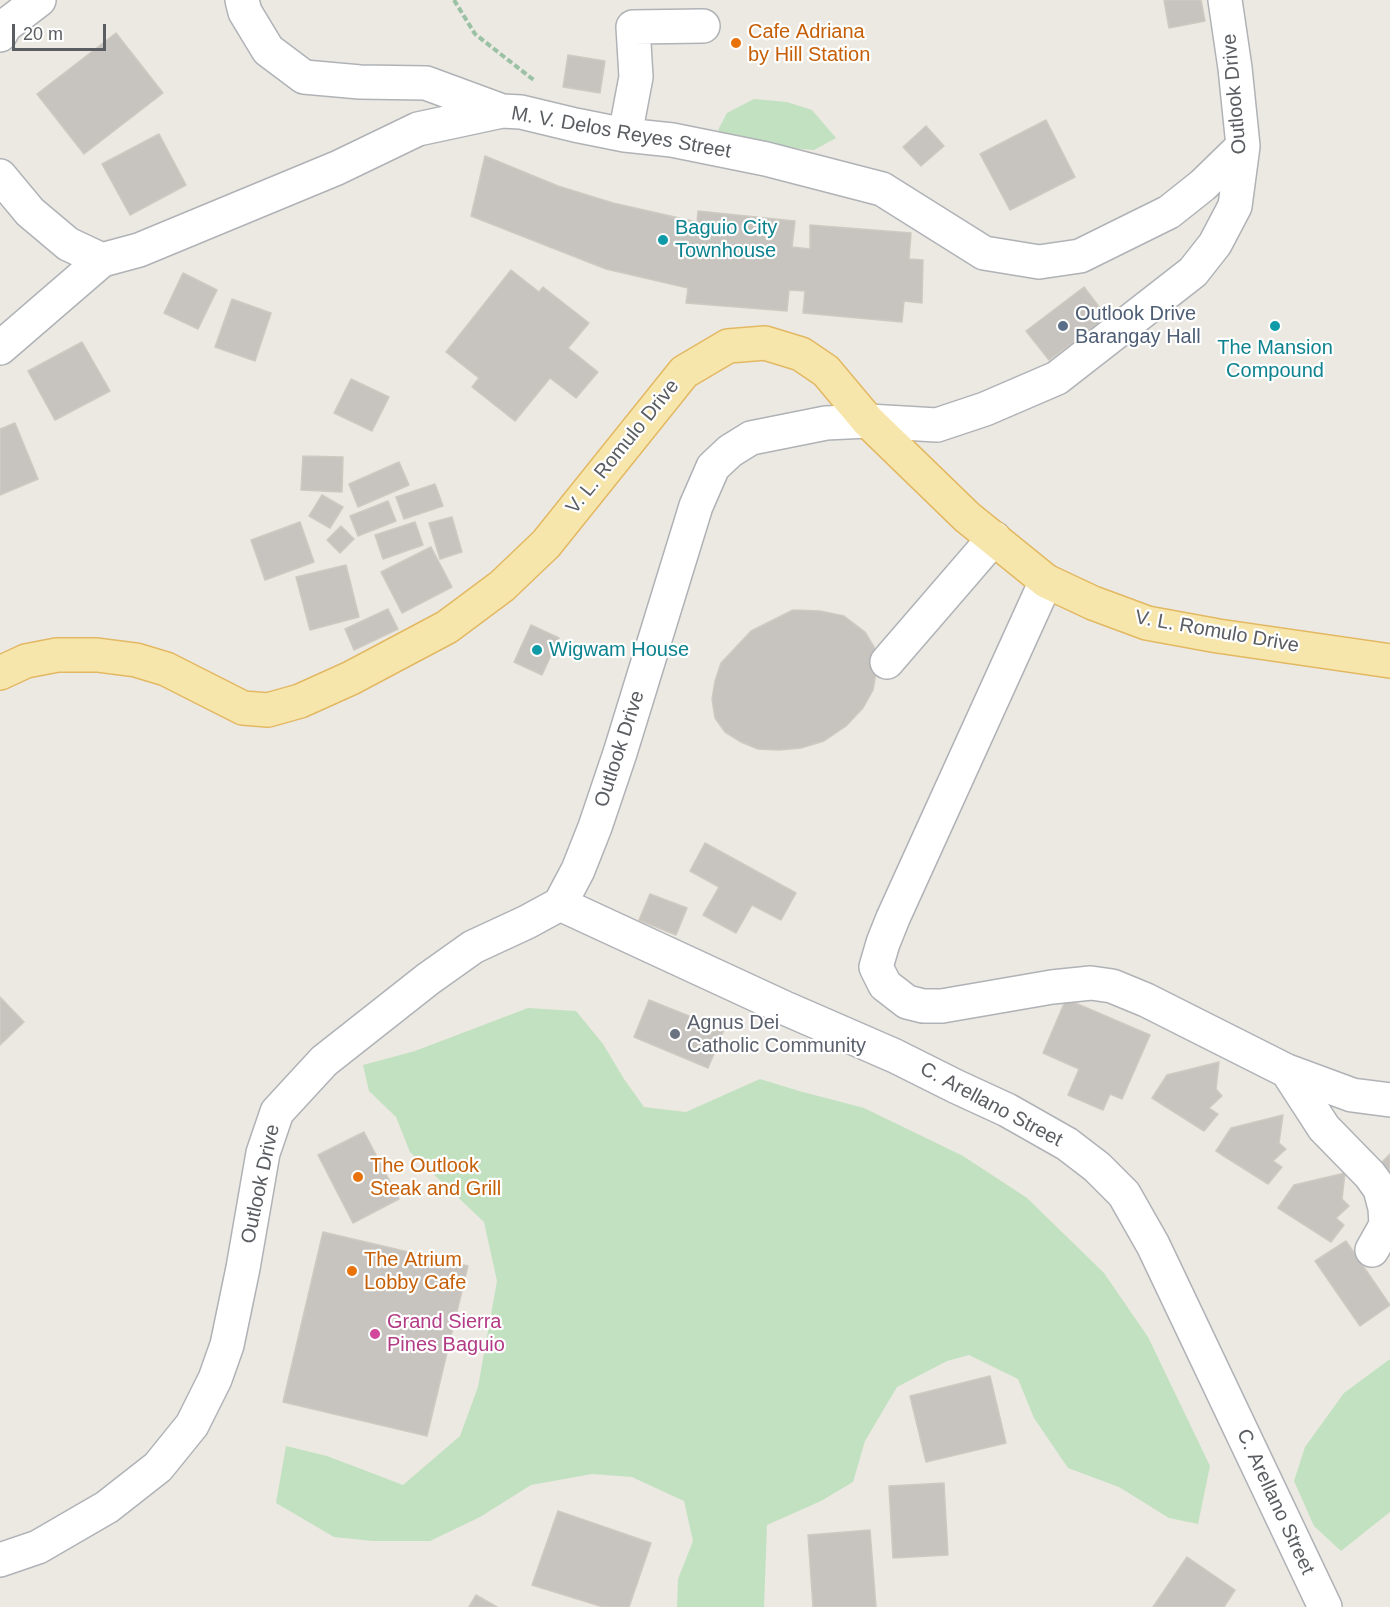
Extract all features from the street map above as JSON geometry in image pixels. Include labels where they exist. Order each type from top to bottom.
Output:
[{"type":"main road","name":"V. L. Romulo Drive","points":[[0,673],[26,661],[57,655],[97,655],[136,660],[166,669],[243,708],[268,710],[300,701],[351,678],[447,627],[502,586],[546,544],[684,372],[728,346],[765,343],[801,354],[826,371],[868,421],[967,517],[1046,581],[1093,603],[1147,623],[1218,636],[1390,661]]},
{"type":"street","points":[[0,35],[5,26],[39,0]]},
{"type":"street","points":[[242,0],[245,12],[268,50],[304,77],[360,82],[426,83],[502,111]]},
{"type":"street","name":"Outlook Drive","points":[[0,1560],[38,1547],[107,1507],[158,1467],[192,1425],[215,1379],[227,1345],[263,1154],[277,1112],[324,1061],[428,979],[473,947],[527,922],[560,903],[578,870],[595,827],[696,506],[713,467],[730,451],[751,438],[826,423],[868,421],[938,425],[985,409],[1058,378],[1193,272],[1215,244],[1235,206],[1243,146],[1225,0]]},
{"type":"street","points":[[625,135],[636,77],[633,27],[703,26]]},
{"type":"street","name":"M. V. Delos Reyes Street","points":[[102,260],[138,250],[337,168],[418,129],[502,111],[521,112],[625,135],[672,140],[766,159],[882,189],[984,253],[1039,262],[1080,256],[1169,212],[1203,185],[1243,146]]},
{"type":"street","points":[[0,176],[30,212],[68,244],[102,260],[0,348]]},
{"type":"street","points":[[887,662],[994,538]]},
{"type":"street","points":[[1046,581],[883,943],[876,967],[885,984],[907,1002],[923,1006],[942,1006],[1052,987],[1091,983],[1112,986],[1146,1000],[1287,1071],[1352,1095],[1390,1100]]},
{"type":"street","name":"C. Arellano Street","points":[[560,903],[787,1009],[895,1056],[1007,1110],[1067,1144],[1097,1167],[1124,1194],[1153,1245],[1325,1607]]},
{"type":"street","points":[[1287,1071],[1324,1128],[1370,1175],[1380,1189],[1386,1225],[1372,1250]]},
{"type":"path","points":[[453,0],[475,34],[537,83]]},
{"type":"green space","points":[[754,99],[787,102],[812,110],[836,138],[814,150],[764,146],[729,140],[718,130],[727,113]]},
{"type":"green space","points":[[528,1008],[576,1011],[603,1044],[644,1107],[686,1112],[760,1079],[864,1108],[963,1156],[1027,1198],[1104,1273],[1148,1337],[1210,1466],[1198,1524],[1169,1518],[1119,1487],[1068,1468],[1034,1418],[1018,1379],[969,1355],[947,1361],[897,1387],[865,1441],[853,1482],[821,1501],[767,1525],[764,1607],[677,1607],[678,1579],[693,1541],[684,1501],[632,1477],[592,1474],[531,1485],[480,1517],[430,1541],[373,1541],[334,1537],[276,1503],[286,1446],[327,1456],[403,1485],[460,1436],[478,1387],[497,1281],[484,1222],[410,1152],[396,1117],[369,1091],[363,1065],[415,1051]]},
{"type":"green space","points":[[1390,1359],[1390,1512],[1341,1551],[1314,1526],[1294,1481],[1305,1447],[1344,1393]]},
{"type":"building","points":[[1164,0],[1201,0],[1205,21],[1169,28]]},
{"type":"building","points":[[116,33],[163,93],[84,154],[37,94]]},
{"type":"building","points":[[568,55],[605,61],[600,93],[563,87]]},
{"type":"building","points":[[1046,120],[1075,177],[1010,210],[980,154]]},
{"type":"building","points":[[926,126],[944,146],[921,166],[903,147]]},
{"type":"building","points":[[159,134],[186,185],[130,215],[102,164]]},
{"type":"building","name":"Baguio City Townhouse","points":[[485,156],[558,186],[613,203],[697,222],[698,211],[795,221],[792,247],[810,249],[810,225],[911,233],[909,259],[923,260],[922,303],[904,301],[902,322],[803,313],[805,291],[789,290],[787,311],[686,303],[688,288],[606,269],[471,216]]},
{"type":"building","points":[[511,270],[539,292],[543,287],[589,323],[568,348],[598,372],[576,398],[550,378],[515,421],[472,387],[479,378],[446,352]]},
{"type":"building","points":[[183,273],[217,290],[198,329],[164,313]]},
{"type":"building","points":[[1084,287],[1107,317],[1049,360],[1026,331]]},
{"type":"building","points":[[232,299],[271,313],[255,361],[215,347]]},
{"type":"building","points":[[82,342],[110,391],[55,420],[28,371]]},
{"type":"building","points":[[351,379],[389,397],[372,431],[334,413]]},
{"type":"building","points":[[15,423],[38,479],[0,495],[0,429]]},
{"type":"building","points":[[303,456],[343,457],[342,492],[301,490]]},
{"type":"building","points":[[399,462],[409,485],[358,507],[349,484]]},
{"type":"building","points":[[435,484],[443,506],[404,519],[396,497]]},
{"type":"building","points":[[322,495],[343,507],[330,528],[309,516]]},
{"type":"building","points":[[388,501],[396,521],[358,536],[350,516]]},
{"type":"building","points":[[452,517],[462,552],[440,559],[429,523]]},
{"type":"building","points":[[300,522],[314,562],[265,580],[251,540]]},
{"type":"building","points":[[415,522],[423,545],[383,559],[375,535]]},
{"type":"building","points":[[341,526],[354,539],[340,553],[327,540]]},
{"type":"building","points":[[431,547],[452,587],[402,613],[381,572]]},
{"type":"building","points":[[346,565],[359,617],[310,630],[296,577]]},
{"type":"building","points":[[388,609],[398,629],[354,650],[345,629]]},
{"type":"building","points":[[793,610],[820,611],[844,616],[865,632],[874,647],[877,667],[873,690],[863,708],[846,726],[824,741],[801,748],[758,749],[725,732],[715,718],[712,699],[715,681],[721,663],[751,631]]},
{"type":"building","name":"Wigwam House","points":[[531,625],[559,638],[542,675],[514,662]]},
{"type":"building","points":[[705,843],[796,893],[781,920],[752,905],[736,933],[703,915],[719,887],[690,871]]},
{"type":"building","points":[[650,894],[687,908],[676,935],[639,920]]},
{"type":"building","points":[[0,997],[24,1022],[0,1045]]},
{"type":"building","points":[[1066,999],[1150,1035],[1122,1099],[1110,1094],[1103,1110],[1068,1095],[1079,1069],[1043,1053]]},
{"type":"building","points":[[649,1000],[724,1030],[708,1068],[634,1037]]},
{"type":"building","points":[[1219,1062],[1216,1089],[1222,1096],[1209,1108],[1218,1114],[1204,1131],[1152,1098],[1167,1075]]},
{"type":"building","points":[[1283,1115],[1279,1143],[1286,1149],[1273,1161],[1282,1167],[1268,1184],[1216,1151],[1231,1128]]},
{"type":"building","name":"The Outlook Steak and Grill","points":[[364,1132],[399,1199],[353,1223],[318,1155]]},
{"type":"building","points":[[1390,1154],[1390,1182],[1376,1168]]},
{"type":"building","points":[[1345,1173],[1342,1199],[1349,1206],[1336,1218],[1344,1225],[1331,1242],[1278,1208],[1294,1185]]},
{"type":"building","name":"Grand Sierra Pines Baguio","points":[[323,1232],[468,1266],[427,1436],[283,1402]]},
{"type":"building","points":[[1346,1241],[1390,1305],[1360,1326],[1315,1261]]},
{"type":"building","points":[[990,1376],[1006,1443],[926,1462],[910,1396]]},
{"type":"building","points":[[944,1483],[948,1555],[893,1558],[889,1486]]},
{"type":"building","points":[[558,1511],[651,1543],[629,1607],[603,1607],[532,1585]]},
{"type":"building","points":[[870,1530],[876,1607],[813,1607],[808,1535]]},
{"type":"building","points":[[1187,1557],[1235,1590],[1224,1607],[1153,1607]]},
{"type":"building","points":[[476,1595],[497,1607],[469,1607]]},
{"type":"place","name":"Cafe Adriana by Hill Station","points":[[736,43]]},
{"type":"place","name":"Baguio City Townhouse","points":[[663,240]]},
{"type":"place","name":"Outlook Drive Barangay Hall","points":[[1063,326]]},
{"type":"place","name":"The Mansion Compound","points":[[1275,326]]},
{"type":"place","name":"Wigwam House","points":[[537,650]]},
{"type":"place","name":"Agnus Dei Catholic Community","points":[[675,1034]]},
{"type":"place","name":"The Outlook Steak and Grill","points":[[358,1177]]},
{"type":"place","name":"The Atrium Lobby Cafe","points":[[352,1271]]},
{"type":"place","name":"Grand Sierra Pines Baguio","points":[[375,1334]]}]
